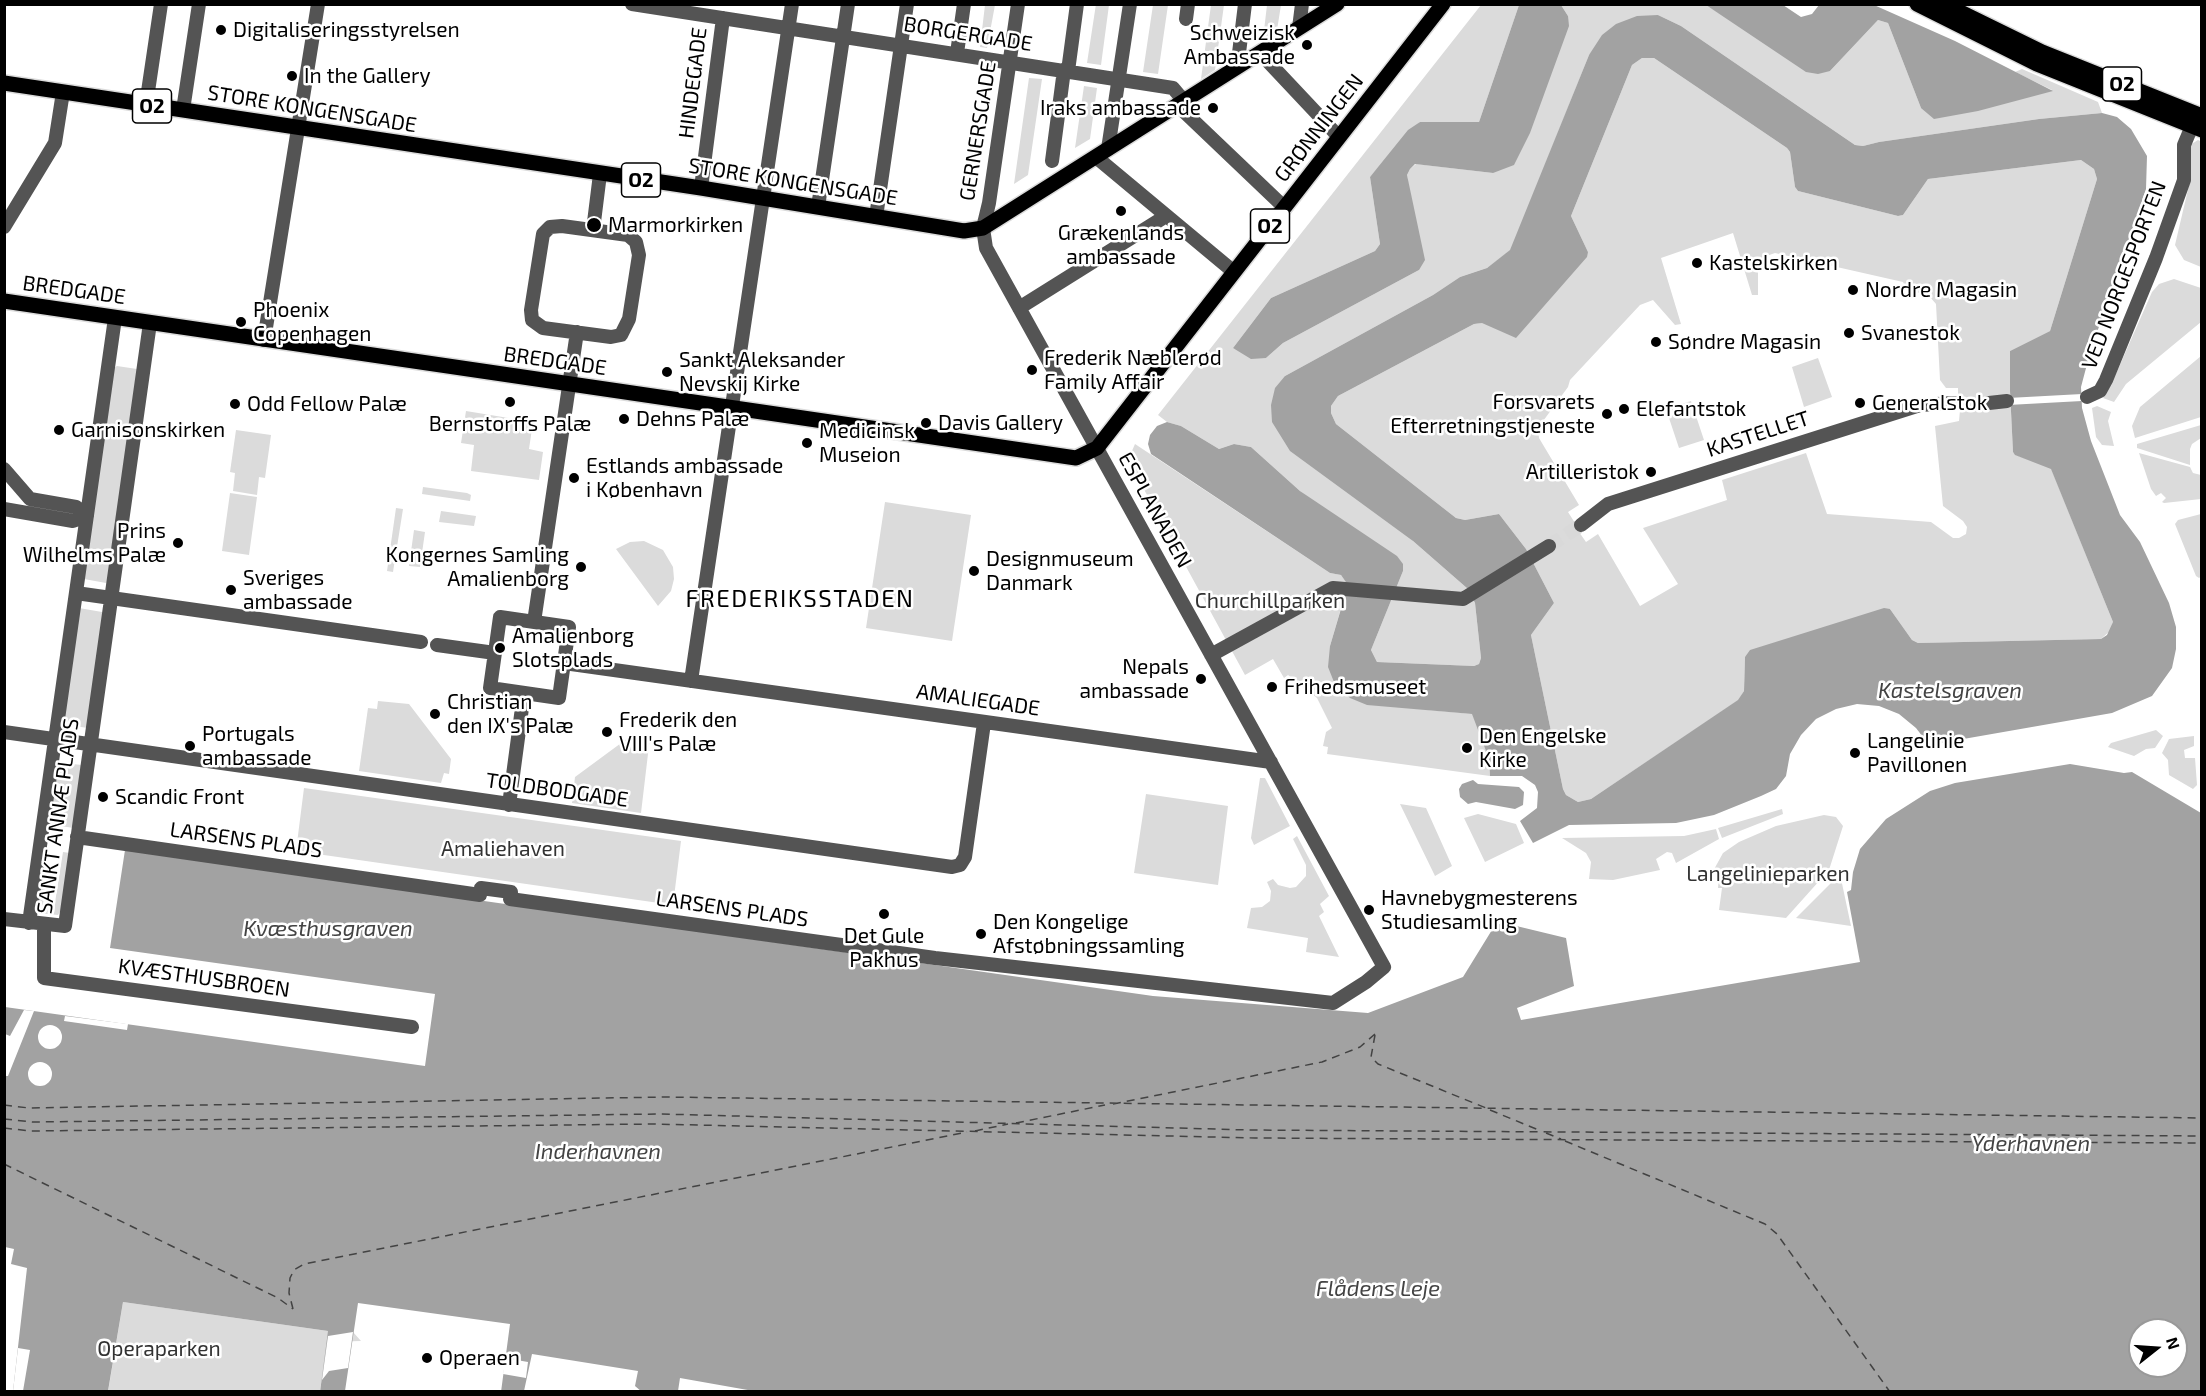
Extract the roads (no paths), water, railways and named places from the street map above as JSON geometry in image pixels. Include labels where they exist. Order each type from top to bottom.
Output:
[{"type":"main road","name":"STORE KONGENSGADE","points":[[4,83],[701,188],[964,231],[983,228],[1337,4]]},
{"type":"main road","name":"GRØNNINGEN","points":[[1097,448],[1443,4]]},
{"type":"main road","name":"O2","points":[[1917,4],[2037,64],[2198,124]]},
{"type":"main road","name":"O2","points":[[1944,4],[2198,124]]},
{"type":"main road","name":"BREDGADE","points":[[4,301],[1076,458],[1097,448]]},
{"type":"street","points":[[146,105],[161,4]]},
{"type":"street","points":[[183,110],[199,4]]},
{"type":"street","points":[[264,340],[318,4]]},
{"type":"street","name":"BORGERGADE","points":[[632,4],[671,7],[723,18],[1173,88],[1180,103],[1284,207]]},
{"type":"street","points":[[564,663],[685,680],[731,408],[792,4]]},
{"type":"street","points":[[818,207],[848,4]]},
{"type":"street","points":[[876,217],[907,4]]},
{"type":"street","points":[[957,53],[964,4]]},
{"type":"street","name":"GERNERSGADE","points":[[983,228],[989,203],[1018,4]]},
{"type":"street","points":[[1052,161],[1077,4]]},
{"type":"street","points":[[1131,4],[1120,80],[1102,153],[1166,216],[1234,272]]},
{"type":"street","points":[[1186,19],[1188,4]]},
{"type":"street","points":[[1239,53],[1245,4]]},
{"type":"street","points":[[1299,28],[1302,4]]},
{"type":"street","name":"HINDEGADE","points":[[701,188],[723,18]]},
{"type":"street","points":[[1260,53],[1339,137]]},
{"type":"street","points":[[4,227],[55,144],[63,92]]},
{"type":"street","name":"VED NORGESPORTEN","points":[[2087,397],[2100,391],[2106,380],[2156,258],[2184,180],[2184,145],[2198,124]]},
{"type":"street","points":[[592,230],[600,174]]},
{"type":"street","points":[[1019,308],[1166,216]]},
{"type":"street","points":[[550,227],[592,230],[628,235],[634,239],[639,249],[628,319],[623,333],[611,337],[543,328],[532,320],[531,310],[543,234],[550,227]]},
{"type":"street","name":"ESPLANADEN","points":[[983,228],[986,248],[1383,967]]},
{"type":"street","name":"SANKT ANNÆ PLADS","points":[[115,318],[29,923],[65,926],[150,323]]},
{"type":"street","points":[[534,622],[577,332]]},
{"type":"street","points":[[1989,403],[2007,401]]},
{"type":"street","name":"KASTELLET","points":[[1581,525],[1608,504],[1920,405],[1954,403]]},
{"type":"street","points":[[5,471],[29,506]]},
{"type":"street","points":[[4,509],[29,506],[73,521],[87,516]]},
{"type":"street","points":[[1211,656],[1333,588],[1463,599],[1549,546]]},
{"type":"street","points":[[76,592],[421,642]]},
{"type":"street","points":[[500,617],[534,622],[569,627],[559,698],[490,688],[500,617]]},
{"type":"street","points":[[436,645],[495,653]]},
{"type":"street","name":"AMALIEGADE","points":[[685,680],[1271,762]]},
{"type":"street","points":[[509,805],[524,693]]},
{"type":"street","name":"TOLDBODGADE","points":[[4,732],[952,867],[960,865],[965,857],[984,723]]},
{"type":"street","name":"LARSENS PLADS","points":[[77,837],[480,895],[481,888],[511,892],[510,899],[900,953],[1333,1003],[1366,982],[1383,967]]},
{"type":"street","points":[[4,919],[29,923]]},
{"type":"street","name":"KVÆSTHUSBROEN","points":[[44,924],[44,978],[412,1027]]},
{"type":"water","points":[[1519,5],[1561,5],[1568,16],[1569,26],[1530,133],[1514,165],[1493,173],[1415,164],[1407,175],[1425,260],[1419,270],[1283,343],[1266,358],[1251,359],[1233,348],[1271,298],[1375,251],[1380,244],[1370,177],[1408,130],[1420,122],[1479,122]]},
{"type":"water","points":[[1706,5],[1783,5],[1801,17],[1812,14],[1819,5],[1874,5],[1955,41],[2053,91],[1978,111],[1934,119],[1921,108],[1888,23],[1878,20],[1830,71],[1818,74],[1806,72]]},
{"type":"water","name":"Kastelsgraven","points":[[1658,15],[1681,26],[1855,145],[1863,146],[2039,119],[2102,113],[2117,117],[2131,129],[2147,156],[2146,189],[2090,353],[2081,387],[2082,408],[2091,441],[2120,515],[2140,542],[2169,603],[2176,627],[2176,649],[2172,668],[2152,696],[2112,713],[1929,745],[1916,728],[1899,714],[1879,706],[1857,704],[1836,709],[1816,719],[1801,735],[1790,754],[1786,776],[1776,789],[1761,796],[1714,815],[1676,823],[1569,825],[1533,843],[1520,821],[1537,808],[1538,792],[1535,785],[1522,776],[1490,776],[1489,759],[1472,714],[1367,705],[1350,698],[1334,682],[1328,667],[1330,646],[1348,585],[1341,575],[1330,573],[1151,454],[1148,444],[1150,435],[1157,426],[1167,422],[1181,426],[1219,449],[1234,444],[1251,447],[1300,491],[1397,556],[1403,564],[1403,571],[1371,650],[1377,662],[1474,666],[1479,664],[1481,658],[1475,603],[1468,589],[1413,541],[1290,451],[1272,422],[1271,405],[1275,388],[1285,376],[1433,295],[1460,277],[1487,268],[1510,250],[1589,55],[1602,35],[1616,24],[1637,16]],"holes":[[[1642,58],[1654,58],[1787,148],[1790,152],[1795,187],[1798,191],[1898,216],[1903,215],[1928,179],[2081,160],[2094,169],[2097,179],[2050,331],[2010,351],[2010,391],[2013,452],[2015,455],[2051,469],[2113,622],[2107,635],[2101,639],[1918,643],[1912,640],[1890,609],[1884,608],[1750,650],[1745,657],[1744,691],[1738,700],[1591,799],[1578,802],[1566,795],[1563,789],[1531,635],[1554,603],[1526,549],[1499,514],[1465,520],[1456,518],[1336,424],[1331,413],[1331,406],[1338,396],[1474,324],[1482,323],[1516,338],[1587,257],[1588,252],[1571,216],[1632,65]]]},
{"type":"water","points":[[2070,764],[2124,773],[2132,772],[2201,813],[2201,1391],[759,1392],[680,1378],[678,1391],[642,1392],[635,1386],[638,1371],[532,1354],[524,1391],[501,1392],[510,1324],[358,1303],[345,1391],[320,1392],[328,1331],[123,1302],[108,1391],[13,1391],[27,1268],[11,1264],[14,1249],[5,1247],[5,1007],[425,1066],[435,994],[110,948],[125,850],[1153,996],[1368,1013],[1463,977],[1495,925],[1504,923],[1566,938],[1574,986],[1517,1008],[1521,1020],[1860,962],[1847,892],[1851,890],[1853,872],[1860,849],[1886,819],[1930,791],[1955,783]]},
{"type":"water","points":[[1473,780],[1478,784],[1519,787],[1524,792],[1523,805],[1515,809],[1476,802],[1468,804],[1460,797],[1459,789],[1462,784]]},
{"type":"tunnel","points":[[1954,403],[1989,403]]},
{"type":"tunnel","points":[[1549,546],[1581,525]]},
{"type":"place","name":"Digitaliseringsstyrelsen","points":[[221,30]]},
{"type":"place","name":"Schweizisk Ambassade","points":[[1307,45]]},
{"type":"place","name":"In the Gallery","points":[[292,76]]},
{"type":"place","name":"Iraks ambassade","points":[[1213,108]]},
{"type":"place","name":"Grækenlands ambassade","points":[[1121,211]]},
{"type":"place","name":"Marmorkirken","points":[[594,225]]},
{"type":"place","name":"Kastelskirken","points":[[1697,263]]},
{"type":"place","name":"Nordre Magasin","points":[[1853,290]]},
{"type":"place","name":"Phoenix Copenhagen","points":[[241,322]]},
{"type":"place","name":"Svanestok","points":[[1849,333]]},
{"type":"place","name":"Søndre Magasin","points":[[1656,342]]},
{"type":"place","name":"Frederik Næblerød Family Affair","points":[[1032,370]]},
{"type":"place","name":"Sankt Aleksander Nevskij Kirke","points":[[667,372]]},
{"type":"place","name":"Bernstorffs Palæ","points":[[510,402]]},
{"type":"place","name":"Generalstok","points":[[1860,403]]},
{"type":"place","name":"Odd Fellow Palæ","points":[[235,404]]},
{"type":"place","name":"Elefantstok","points":[[1624,409]]},
{"type":"place","name":"Forsvarets Efterretningstjeneste","points":[[1607,414]]},
{"type":"place","name":"Dehns Palæ","points":[[624,419]]},
{"type":"place","name":"Davis Gallery","points":[[926,423]]},
{"type":"place","name":"Garnisonskirken","points":[[59,430]]},
{"type":"place","name":"Medicinsk Museion","points":[[807,443]]},
{"type":"place","name":"Artilleristok","points":[[1651,472]]},
{"type":"place","name":"Estlands ambassade i København","points":[[574,478]]},
{"type":"place","name":"Prins Wilhelms Palæ","points":[[178,543]]},
{"type":"place","name":"Kongernes Samling Amalienborg","points":[[581,567]]},
{"type":"place","name":"Designmuseum Danmark","points":[[974,571]]},
{"type":"place","name":"Sveriges ambassade","points":[[231,590]]},
{"type":"place","name":"Amalienborg Slotsplads","points":[[500,648]]},
{"type":"place","name":"Nepals ambassade","points":[[1201,679]]},
{"type":"place","name":"Frihedsmuseet","points":[[1272,687]]},
{"type":"place","name":"Christian den IX's Palæ","points":[[435,714]]},
{"type":"place","name":"Frederik den VIII's Palæ","points":[[607,732]]},
{"type":"place","name":"Portugals ambassade","points":[[190,746]]},
{"type":"place","name":"Den Engelske Kirke","points":[[1467,748]]},
{"type":"place","name":"Langelinie Pavillonen","points":[[1855,753]]},
{"type":"place","name":"Scandic Front","points":[[103,797]]},
{"type":"place","name":"Havnebygmesterens Studiesamling","points":[[1369,910]]},
{"type":"place","name":"Det Gule Pakhus","points":[[884,914]]},
{"type":"place","name":"Den Kongelige Afstøbningssamling","points":[[981,934]]},
{"type":"place","name":"Operaen","points":[[427,1358]]},
{"type":"district","name":"FREDERIKSSTADEN","points":[[800,599]]},
{"type":"park label","name":"Churchillparken","points":[[1270,601]]},
{"type":"park label","name":"Amaliehaven","points":[[503,849]]},
{"type":"park label","name":"Langelinieparken","points":[[1768,874]]},
{"type":"park label","name":"Operaparken","points":[[159,1349]]},
{"type":"water label","name":"Kvæsthusgraven","points":[[328,929]]},
{"type":"water label","name":"Yderhavnen","points":[[2031,1144]]},
{"type":"water label","name":"Inderhavnen","points":[[598,1152]]},
{"type":"water label","name":"Flådens Leje","points":[[1378,1289]]}]
